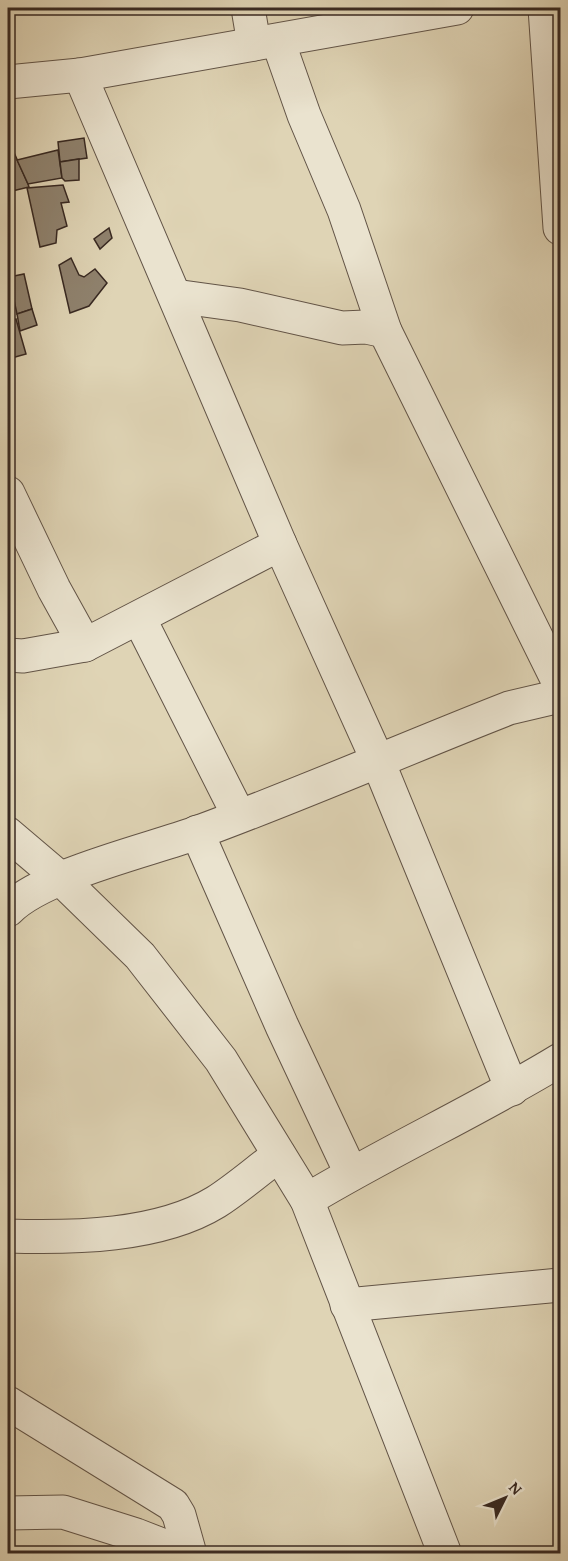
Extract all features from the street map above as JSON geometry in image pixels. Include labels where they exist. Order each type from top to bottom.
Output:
[{"type":"street","points":[[248,8],[304,115],[344,210],[385,331],[561,685]]},
{"type":"street","points":[[8,82],[80,75],[457,8]]},
{"type":"street","points":[[545,8],[561,228]]},
{"type":"street","points":[[80,75],[280,544],[377,759],[512,1089]]},
{"type":"street","points":[[175,296],[240,305],[332,326],[385,331]]},
{"type":"street","points":[[8,493],[54,589],[85,645]]},
{"type":"street","points":[[8,655],[23,656],[85,645],[280,544]]},
{"type":"street","points":[[139,618],[238,816]]},
{"type":"street","points":[[8,910],[17,900],[61,879],[197,832],[508,708],[561,696]]},
{"type":"street","points":[[197,832],[282,1026],[351,1173]]},
{"type":"street","points":[[8,834],[61,879],[147,965],[221,1060],[307,1200],[445,1554]]},
{"type":"street","points":[[307,1200],[351,1173],[512,1089],[561,1060]]},
{"type":"street","points":[[8,1236],[59,1238],[156,1226],[215,1202],[279,1155]]},
{"type":"street","points":[[347,1305],[561,1285]]},
{"type":"street","points":[[8,1404],[172,1504],[179,1515],[190,1554]]},
{"type":"street","points":[[8,1513],[63,1512],[136,1535],[185,1554]]},
{"type":"building","points":[[84,138],[87,158],[60,162],[58,142]]},
{"type":"building","points":[[8,139],[29,187],[8,192]]},
{"type":"building","points":[[58,150],[62,178],[28,184],[17,160]]},
{"type":"building","points":[[79,159],[79,180],[65,181],[62,178],[60,162]]},
{"type":"building","points":[[63,185],[69,202],[61,203],[67,226],[57,230],[56,243],[40,247],[27,188]]},
{"type":"building","points":[[109,228],[112,238],[100,249],[94,239]]},
{"type":"building","points":[[71,258],[79,275],[84,277],[95,269],[107,283],[89,306],[70,313],[59,265]]},
{"type":"building","points":[[24,274],[32,309],[17,314],[9,277]]},
{"type":"building","points":[[32,309],[37,325],[20,331],[17,314]]},
{"type":"building","points":[[16,319],[26,354],[8,359],[8,322]]}]
